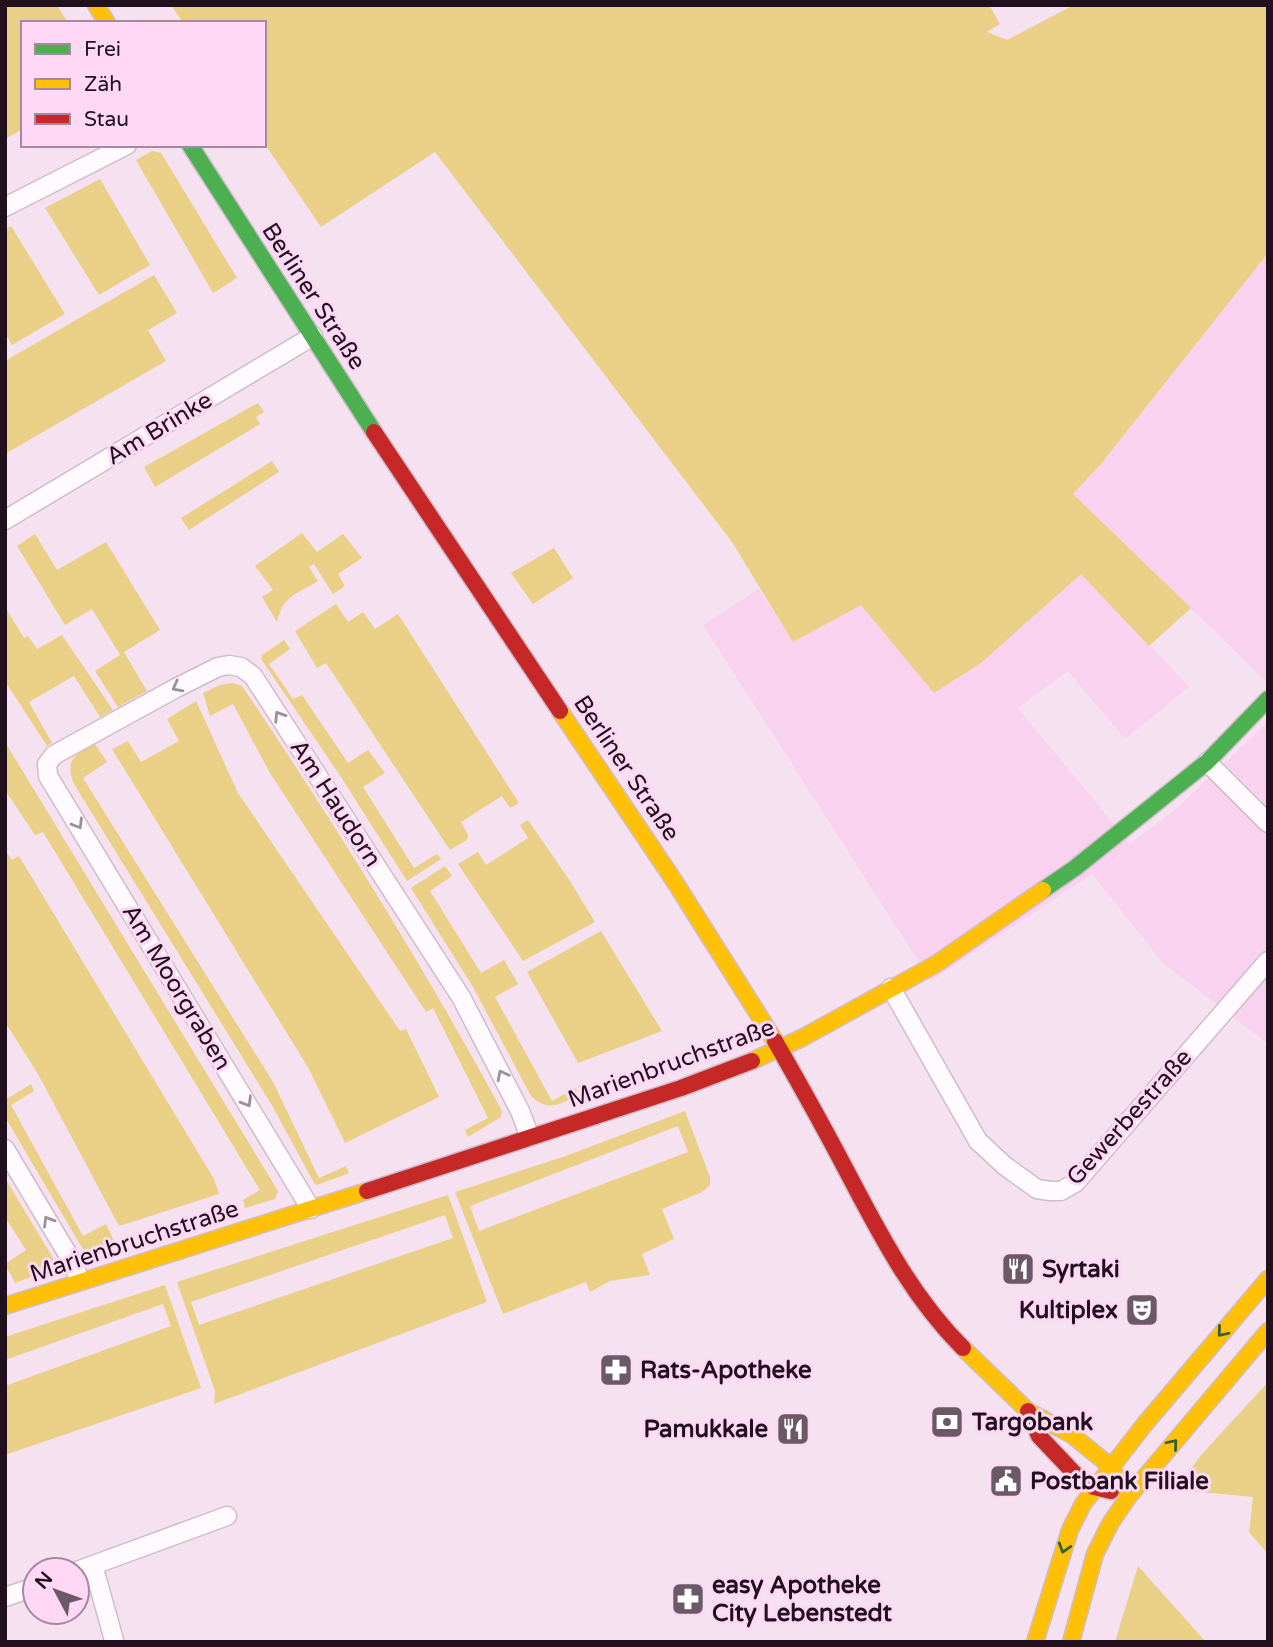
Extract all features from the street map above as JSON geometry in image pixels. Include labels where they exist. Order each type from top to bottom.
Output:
[{"type":"street","points":[[96,5],[106,21]]},
{"type":"street","points":[[5,207],[123,147]]},
{"type":"street","name":"Berliner Straße","points":[[191,147],[673,879],[803,1089],[892,1256],[911,1286],[958,1343],[1028,1410],[1072,1435],[1110,1466],[1129,1496]]},
{"type":"street","name":"Am Brinke","points":[[5,520],[313,335]]},
{"type":"street","name":"Am Haudorn","points":[[47,764],[54,755],[218,667],[241,667],[253,676],[461,997],[520,1111],[530,1138]]},
{"type":"street","name":"Marienbruchstraße","points":[[5,1306],[681,1088],[753,1061],[802,1038],[936,964],[1075,868],[1207,762],[1268,699]]},
{"type":"street","points":[[1207,762],[1268,823]]},
{"type":"street","name":"Am Moorgraben","points":[[47,764],[48,776],[311,1209]]},
{"type":"street","name":"Gewerbestraße","points":[[891,988],[978,1141],[1022,1180],[1037,1189],[1062,1191],[1076,1183],[1268,961]]},
{"type":"street","points":[[5,1149],[73,1263],[80,1281]]},
{"type":"street","points":[[1035,1642],[1070,1530],[1094,1487],[1268,1279]]},
{"type":"street","points":[[1071,1642],[1095,1554],[1110,1524],[1129,1496],[1268,1331]]},
{"type":"street","name":"Berliner Straße","points":[[1028,1410],[1039,1436],[1076,1475],[1094,1487]]},
{"type":"street","points":[[1094,1487],[1129,1496]]},
{"type":"street","points":[[91,1566],[227,1516]]},
{"type":"street","points":[[91,1583],[114,1640]]},
{"type":"shaded area","points":[[5,5],[57,5],[67,21],[21,21],[21,130],[5,139]]},
{"type":"shaded area","points":[[171,5],[989,5],[1000,24],[987,32],[1007,40],[1074,5],[1268,5],[1268,253],[1101,464],[1073,494],[1191,608],[1149,646],[1081,574],[981,663],[934,693],[861,605],[793,642],[732,542],[435,152],[321,227],[266,146],[266,21],[182,21]]},
{"type":"shaded area","points":[[152,151],[161,153],[237,278],[213,293],[136,160]]},
{"type":"shaded area","points":[[100,179],[150,265],[99,295],[45,208]]},
{"type":"shaded area","points":[[11,226],[65,314],[12,345],[5,333],[5,230]]},
{"type":"shaded area","points":[[1268,253],[1268,683],[1073,494],[1101,464]]},
{"type":"shaded area","points":[[154,275],[177,313],[148,330],[166,361],[5,454],[5,361]]},
{"type":"shaded area","points":[[258,403],[264,412],[256,417],[260,424],[155,487],[144,467]]},
{"type":"shaded area","points":[[272,461],[279,472],[189,530],[181,518]]},
{"type":"shaded area","points":[[302,533],[317,552],[343,534],[362,558],[338,574],[345,586],[333,594],[314,564],[309,567],[318,581],[287,600],[277,622],[262,597],[273,590],[255,566]]},
{"type":"shaded area","points":[[35,534],[57,570],[106,542],[160,630],[124,652],[147,691],[118,707],[95,671],[120,655],[92,609],[65,625],[17,546]]},
{"type":"shaded area","points":[[554,548],[573,578],[533,604],[511,573]]},
{"type":"shaded area","points":[[1081,573],[1189,687],[1125,739],[1068,671],[1018,708],[1130,844],[1177,808],[1268,722],[1268,1044],[1163,963],[1092,874],[931,981],[703,625],[759,589],[793,642],[861,605],[981,663]]},
{"type":"shaded area","points":[[336,604],[348,622],[363,612],[375,629],[398,614],[519,803],[510,808],[502,796],[461,822],[468,835],[467,840],[450,850],[326,663],[317,668],[295,631]]},
{"type":"shaded area","points":[[5,607],[24,638],[28,636],[37,649],[62,635],[113,710],[100,717],[74,676],[29,702],[52,743],[47,746],[5,681]]},
{"type":"shaded area","points":[[284,640],[290,649],[269,664],[293,699],[302,695],[348,763],[368,750],[385,773],[363,787],[414,868],[437,854],[441,859],[407,881],[261,659],[262,655]]},
{"type":"shaded area","points":[[233,683],[242,686],[311,790],[410,949],[502,1111],[501,1117],[468,1137],[465,1130],[488,1118],[433,1008],[426,1012],[270,773],[233,704],[210,716],[203,693],[220,685]]},
{"type":"shaded area","points":[[196,701],[238,793],[400,1031],[406,1029],[439,1097],[345,1143],[309,1069],[112,749],[128,741],[141,762],[179,741],[167,719]]},
{"type":"shaded area","points":[[5,742],[278,1191],[275,1199],[245,1208],[243,1200],[260,1190],[43,832],[35,835],[5,790]]},
{"type":"shaded area","points":[[95,744],[107,762],[83,778],[273,1082],[319,1178],[346,1166],[349,1173],[317,1185],[314,1183],[273,1107],[74,784],[70,769],[73,759]]},
{"type":"shaded area","points":[[528,820],[595,922],[523,961],[458,864],[478,852],[486,865],[528,838],[520,825]]},
{"type":"shaded area","points":[[5,850],[12,860],[19,856],[214,1179],[219,1194],[119,1226],[38,1074],[5,1022]]},
{"type":"shaded area","points":[[445,866],[452,876],[430,891],[481,973],[504,960],[518,984],[495,997],[552,1101],[576,1088],[579,1095],[549,1106],[531,1096],[473,987],[411,888]]},
{"type":"shaded area","points":[[601,931],[662,1031],[578,1063],[527,972]]},
{"type":"shaded area","points":[[31,1084],[34,1091],[11,1105],[83,1236],[106,1224],[117,1247],[93,1256],[84,1251],[5,1117],[5,1100]]},
{"type":"shaded area","points":[[685,1111],[710,1177],[710,1185],[702,1192],[662,1209],[674,1239],[642,1254],[650,1275],[610,1281],[590,1292],[586,1282],[503,1314],[455,1192],[563,1157]],"holes":[[[678,1126],[688,1152],[479,1231],[470,1206]]]},
{"type":"shaded area","points":[[5,1178],[55,1264],[49,1270],[15,1283],[5,1264],[26,1250],[5,1217]]},
{"type":"shaded area","points":[[448,1195],[487,1302],[214,1404],[215,1391],[177,1282]],"holes":[[[445,1215],[453,1238],[199,1325],[191,1302]]]},
{"type":"shaded area","points":[[165,1285],[201,1388],[5,1455],[5,1386],[171,1326],[163,1304],[5,1360],[5,1337]]},
{"type":"shaded area","points":[[1268,1382],[1268,1554],[1249,1532],[1253,1497],[1191,1491],[1185,1486],[1183,1479],[1202,1454]]},
{"type":"shaded area","points":[[1138,1566],[1206,1642],[1115,1642]]},
{"type":"traffic: fast","points":[[191,147],[374,432]]},
{"type":"traffic: fast","points":[[1043,890],[1075,868],[1207,762],[1268,699]]},
{"type":"traffic: slow","points":[[96,5],[106,21]]},
{"type":"traffic: slow","points":[[560,711],[673,879],[775,1041]]},
{"type":"traffic: slow","points":[[752,1061],[802,1038],[936,964],[1043,890]]},
{"type":"traffic: slow","points":[[5,1306],[367,1191]]},
{"type":"traffic: slow","points":[[1035,1642],[1070,1530],[1083,1504],[1144,1425],[1268,1279]]},
{"type":"traffic: slow","points":[[1071,1642],[1095,1554],[1110,1524],[1129,1496],[1268,1331]]},
{"type":"traffic: slow","points":[[963,1348],[1028,1411],[1072,1435],[1110,1466],[1129,1496]]},
{"type":"traffic: jam","points":[[374,432],[560,711]]},
{"type":"traffic: jam","points":[[775,1041],[902,1270],[930,1310],[963,1348]]},
{"type":"traffic: jam","points":[[367,1191],[681,1088],[752,1061]]},
{"type":"traffic: jam","points":[[1028,1411],[1039,1436],[1076,1475],[1094,1487],[1111,1491]]},
{"type":"place","name":"Syrtaki","points":[[1018,1269]]},
{"type":"place","name":"Kultiplex","points":[[1142,1310]]},
{"type":"place","name":"Rats-Apotheke","points":[[616,1370]]},
{"type":"place","name":"Targobank","points":[[947,1422]]},
{"type":"place","name":"Pamukkale","points":[[793,1429]]},
{"type":"place","name":"Postbank Filiale","points":[[1006,1481]]},
{"type":"place","name":"easy Apotheke City Lebenstedt","points":[[688,1599]]}]
